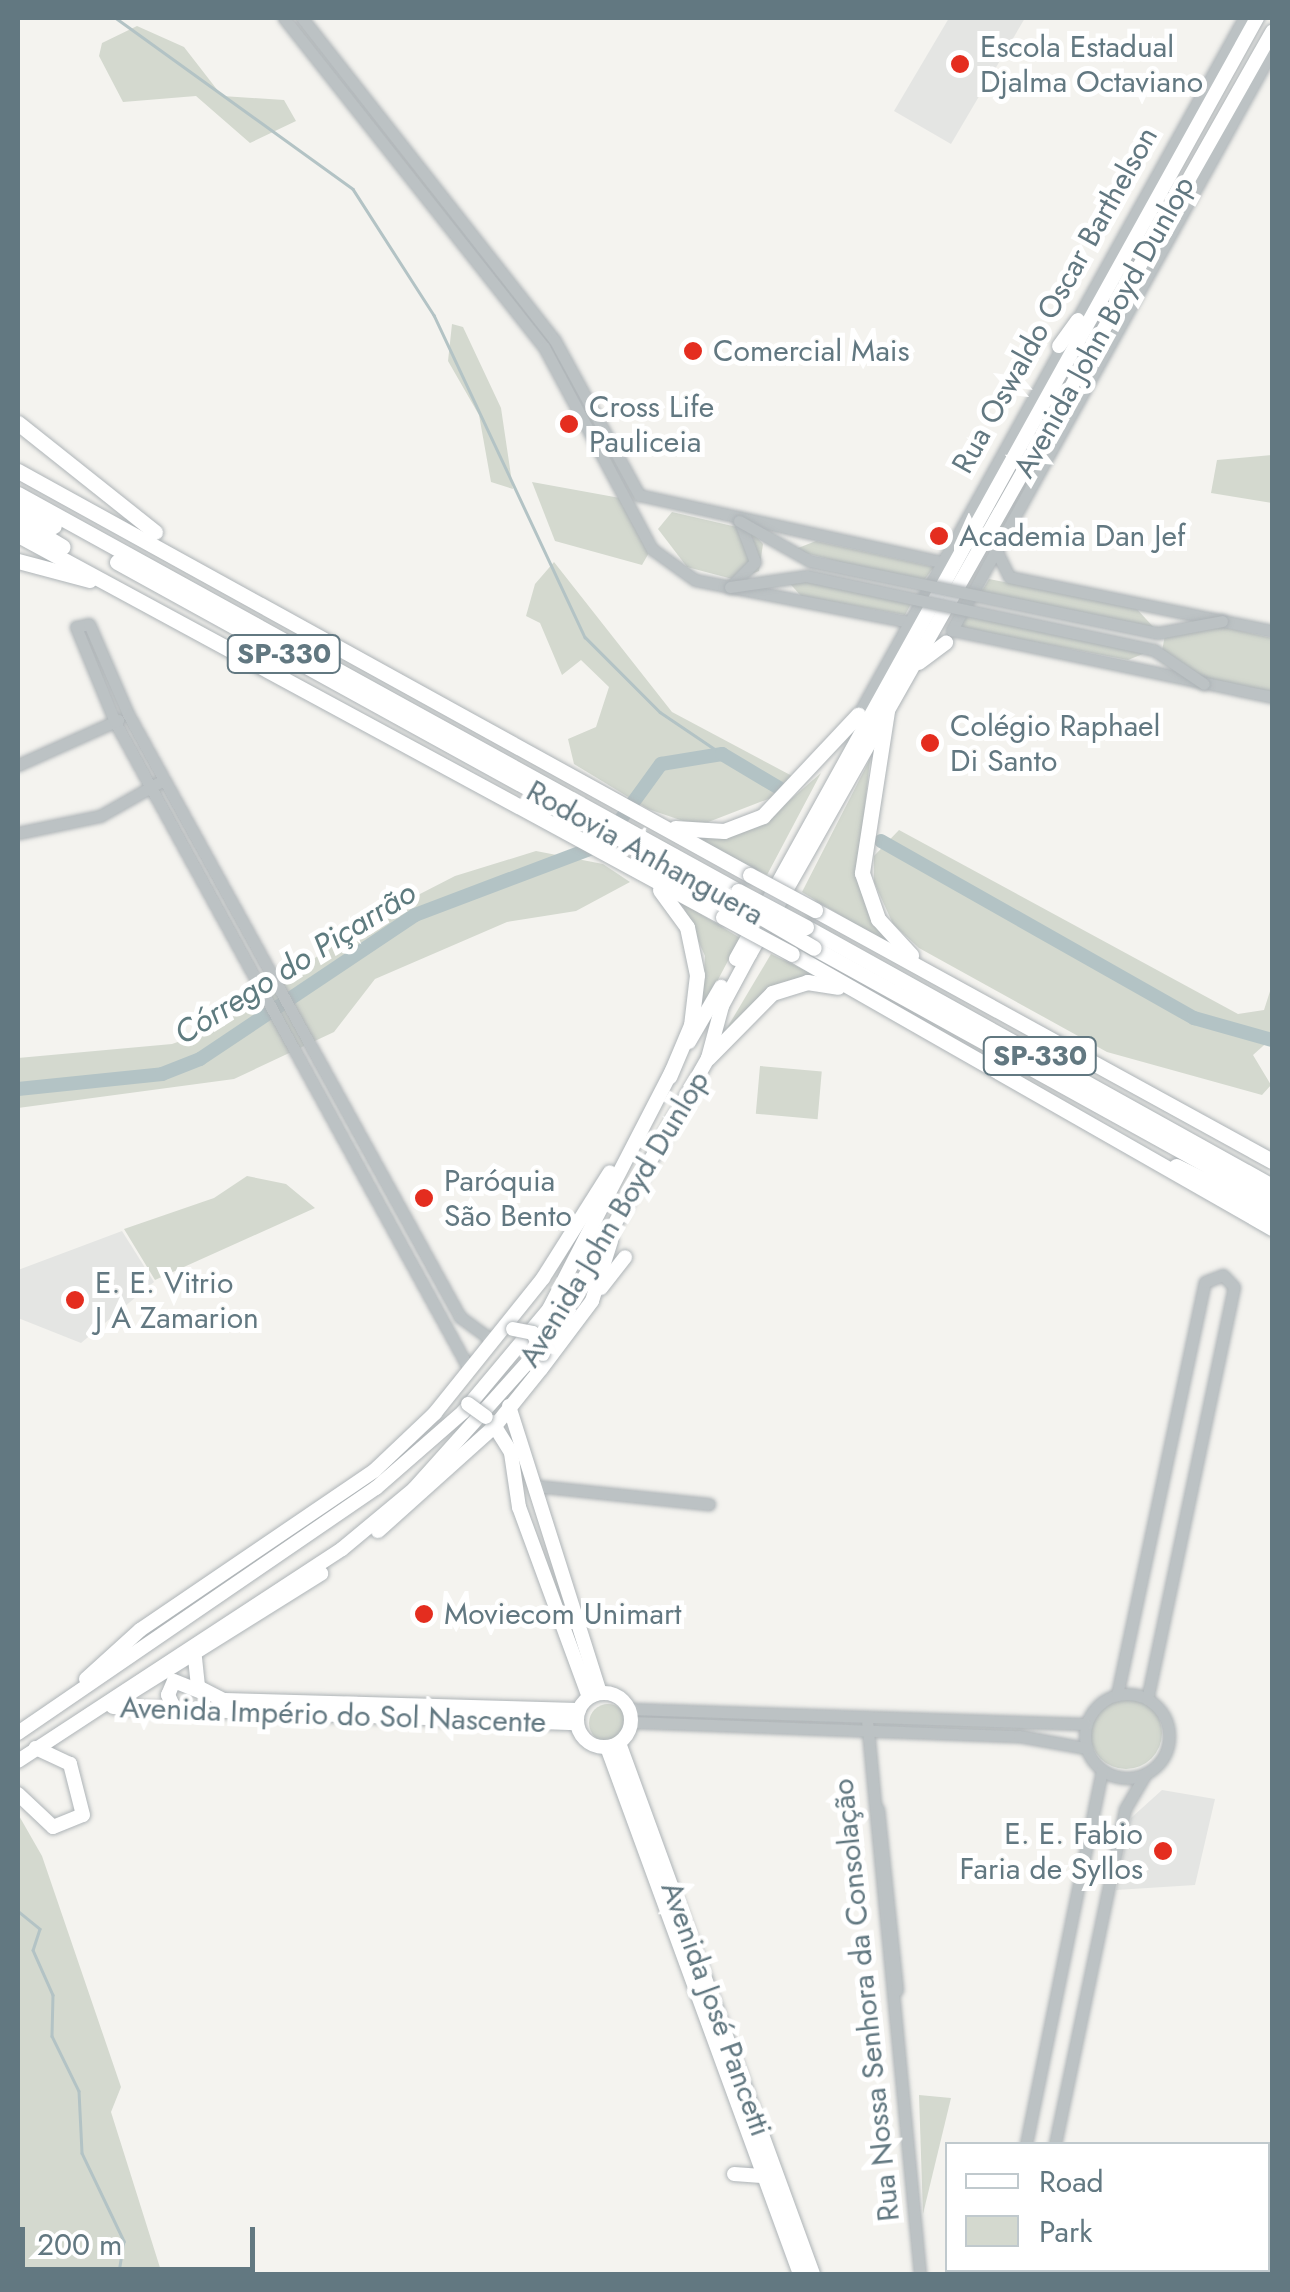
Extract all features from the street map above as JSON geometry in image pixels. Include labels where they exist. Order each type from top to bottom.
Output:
[{"type":"highway","points":[[18,423],[202,567]]},
{"type":"highway","points":[[18,470],[202,567],[637,813],[1272,1161]]},
{"type":"highway","name":"Rodovia Anhanguera","points":[[18,494],[554,796]]},
{"type":"highway","name":"Rodovia Anhanguera","points":[[18,506],[737,896],[806,927],[1272,1186]]},
{"type":"highway","points":[[18,520],[155,604]]},
{"type":"highway","points":[[18,535],[155,604],[1097,1126],[1272,1212]]},
{"type":"highway","points":[[18,561],[155,604]]},
{"type":"highway","points":[[887,710],[864,820],[867,895],[894,941],[982,1000]]},
{"type":"highway","points":[[637,813],[700,833],[752,822],[792,792],[858,715]]},
{"type":"highway","points":[[633,869],[678,910],[696,964],[692,1018],[669,1076]]},
{"type":"highway","name":"Rodovia Anhanguera","points":[[737,896],[814,948],[1272,1201]]},
{"type":"highway","points":[[708,1058],[759,1002],[788,986],[824,982],[870,1002]]},
{"type":"highway","points":[[1097,1126],[1272,1228]]},
{"type":"main road","name":"Avenida John Boyd Dunlop","points":[[18,1733],[63,1706],[376,1488],[463,1412],[549,1309],[626,1154],[1108,280],[1257,18]]},
{"type":"main road","name":"Avenida John Boyd Dunlop","points":[[20,1759],[303,1576],[414,1489],[542,1348],[631,1199],[708,1058],[722,1006],[1272,32]]},
{"type":"main road","points":[[1059,346],[1108,280]]},
{"type":"main road","points":[[910,669],[949,637]]},
{"type":"main road","points":[[834,776],[858,715]]},
{"type":"main road","points":[[493,1342],[626,1154]]},
{"type":"main road","points":[[592,1301],[631,1199]]},
{"type":"main road","points":[[105,1706],[196,1658],[405,1510],[510,1406],[625,1257]]},
{"type":"main road","points":[[493,1342],[513,1329],[532,1333],[542,1361]]},
{"type":"main road","name":"Avenida John Boyd Dunlop","points":[[63,1706],[140,1630],[375,1470],[465,1379],[493,1342]]},
{"type":"main road","points":[[465,1379],[491,1421],[586,1706]]},
{"type":"main road","points":[[510,1406],[537,1486],[586,1706],[586,1740],[613,1745],[630,1716],[586,1706]]},
{"type":"main road","points":[[196,1658],[203,1692]]},
{"type":"main road","name":"Avenida Império do Sol Nascente","points":[[176,1712],[168,1694],[174,1681],[203,1692],[586,1706]]},
{"type":"main road","name":"Avenida Império do Sol Nascente","points":[[89,1711],[105,1706],[176,1712],[586,1706]]},
{"type":"main road","name":"Avenida José Pancetti","points":[[613,1745],[800,2274]]},
{"type":"main road","name":"Avenida José Pancetti","points":[[613,1745],[813,2274]]},
{"type":"main road","points":[[18,1794],[53,1826],[82,1814],[70,1764],[36,1748]]},
{"type":"main road","points":[[734,2174],[765,2176]]},
{"type":"street","points":[[284,18],[544,348],[652,549],[695,580],[908,622]]},
{"type":"street","points":[[302,18],[554,339],[639,496],[941,562]]},
{"type":"street","name":"Rua Oswaldo Oscar Barthelson","points":[[858,715],[1244,18]]},
{"type":"street","points":[[1272,51],[949,637],[1272,697]]},
{"type":"street","points":[[730,586],[755,562],[740,521]]},
{"type":"street","points":[[740,521],[782,550],[830,566],[1158,633],[1222,621]]},
{"type":"street","points":[[996,546],[1009,577],[1272,631]]},
{"type":"street","points":[[730,586],[806,576],[1154,650],[1204,684]]},
{"type":"street","points":[[465,1379],[291,1020],[281,984],[160,782],[116,722],[70,630],[88,624],[160,782],[269,991],[291,1020],[460,1316],[493,1342]]},
{"type":"street","points":[[18,765],[128,714]]},
{"type":"street","points":[[18,833],[100,816],[160,782]]},
{"type":"street","points":[[870,1727],[1086,1724],[1117,1695],[1208,1278],[1229,1278],[1147,1699],[1168,1736],[1125,1809],[1055,2142]]},
{"type":"street","points":[[537,1486],[710,1504]]},
{"type":"street","points":[[1117,1695],[1147,1699]]},
{"type":"street","points":[[630,1716],[1019,1736],[1086,1748]]},
{"type":"street","points":[[1026,2142],[1102,1770],[1086,1748],[1086,1724]]},
{"type":"street","name":"Rua Nossa Senhora da Consolação","points":[[870,1727],[923,2274]]},
{"type":"street","points":[[1102,1770],[1146,1773]]},
{"type":"shaded area","name":"Escola Estadual Djalma Octaviano","points":[[949,18],[1025,18],[951,144],[894,111]]},
{"type":"shaded area","name":"E. E. Vitrio J A Zamarion","points":[[122,1231],[154,1282],[81,1343],[18,1318],[18,1270]]},
{"type":"shaded area","name":"E. E. Fabio Faria de Syllos","points":[[1162,1790],[1215,1799],[1195,1885],[1116,1890],[1131,1818]]},
{"type":"green space","points":[[137,26],[184,47],[222,96],[284,100],[296,121],[250,143],[196,96],[123,102],[99,56],[102,43]]},
{"type":"green space","points":[[452,324],[463,327],[501,408],[513,489],[491,482],[479,415],[448,361]]},
{"type":"green space","points":[[1272,455],[1272,503],[1211,493],[1217,460]]},
{"type":"green space","points":[[532,482],[620,498],[650,551],[642,565],[555,541]]},
{"type":"green space","points":[[672,512],[750,530],[763,544],[759,571],[736,580],[687,567],[658,529]]},
{"type":"green space","points":[[816,541],[934,567],[922,583],[793,550]]},
{"type":"green space","points":[[554,562],[672,712],[794,777],[776,796],[698,826],[648,809],[574,764],[568,739],[596,727],[609,687],[581,660],[562,675],[540,623],[526,616],[535,584]]},
{"type":"green space","points":[[785,578],[913,600],[905,615],[801,596]]},
{"type":"green space","points":[[989,579],[1136,608],[1156,630],[980,594]]},
{"type":"green space","points":[[967,612],[1150,651],[1128,660],[957,627]]},
{"type":"green space","points":[[1219,626],[1272,638],[1272,692],[1205,681],[1162,651],[1165,635]]},
{"type":"green space","points":[[870,759],[859,864],[886,943],[802,892]]},
{"type":"green space","points":[[821,773],[767,875],[696,838],[767,820]]},
{"type":"green space","points":[[899,830],[1238,1014],[1264,1010],[1272,985],[1272,1038],[1253,1055],[1271,1085],[1262,1095],[1107,1052],[919,948],[893,924],[874,882],[874,856]]},
{"type":"green space","points":[[536,851],[603,864],[630,882],[576,911],[507,922],[375,979],[334,1032],[234,1079],[18,1108],[18,1058],[172,1044],[203,1033],[379,915],[455,876]]},
{"type":"green space","points":[[681,902],[740,938],[702,1010],[705,956]]},
{"type":"green space","points":[[771,954],[819,977],[727,1028]]},
{"type":"green space","points":[[760,1066],[822,1071],[818,1119],[756,1114]]},
{"type":"green space","points":[[247,1176],[286,1184],[315,1208],[155,1280],[124,1229],[214,1198]]},
{"type":"green space","points":[[1126,1697],[1151,1708],[1162,1733],[1151,1758],[1126,1769],[1101,1758],[1090,1733],[1101,1708]]},
{"type":"green space","points":[[608,1704],[622,1709],[627,1723],[622,1737],[608,1742],[594,1737],[589,1723],[594,1709]]},
{"type":"green space","points":[[18,1814],[42,1856],[121,2087],[111,2112],[162,2274],[18,2274]]},
{"type":"green space","points":[[919,2095],[951,2098],[923,2214]]},
{"type":"waterway","points":[[116,18],[353,189],[434,315],[585,637],[660,712],[722,754]]},
{"type":"waterway","name":"Córrego do Piçarrão","points":[[18,1089],[162,1074],[200,1059],[415,915],[603,844],[661,764],[722,754],[779,788]]},
{"type":"waterway","name":"Córrego do Piçarrão","points":[[881,841],[1194,1018],[1272,1040]]},
{"type":"waterway","points":[[18,1911],[40,1929],[33,1950],[53,1995],[52,2036],[79,2091],[82,2153],[124,2241],[119,2274]]},
{"type":"place","name":"Escola Estadual Djalma Octaviano","points":[[960,64]]},
{"type":"place","name":"Comercial Mais","points":[[693,351]]},
{"type":"place","name":"Cross Life Pauliceia","points":[[569,424]]},
{"type":"place","name":"Academia Dan Jef","points":[[939,536]]},
{"type":"place","name":"Colégio Raphael Di Santo","points":[[930,743]]},
{"type":"place","name":"Paróquia São Bento","points":[[424,1198]]},
{"type":"place","name":"E. E. Vitrio J A Zamarion","points":[[75,1300]]},
{"type":"place","name":"Moviecom Unimart","points":[[424,1614]]},
{"type":"place","name":"E. E. Fabio Faria de Syllos","points":[[1163,1851]]}]
